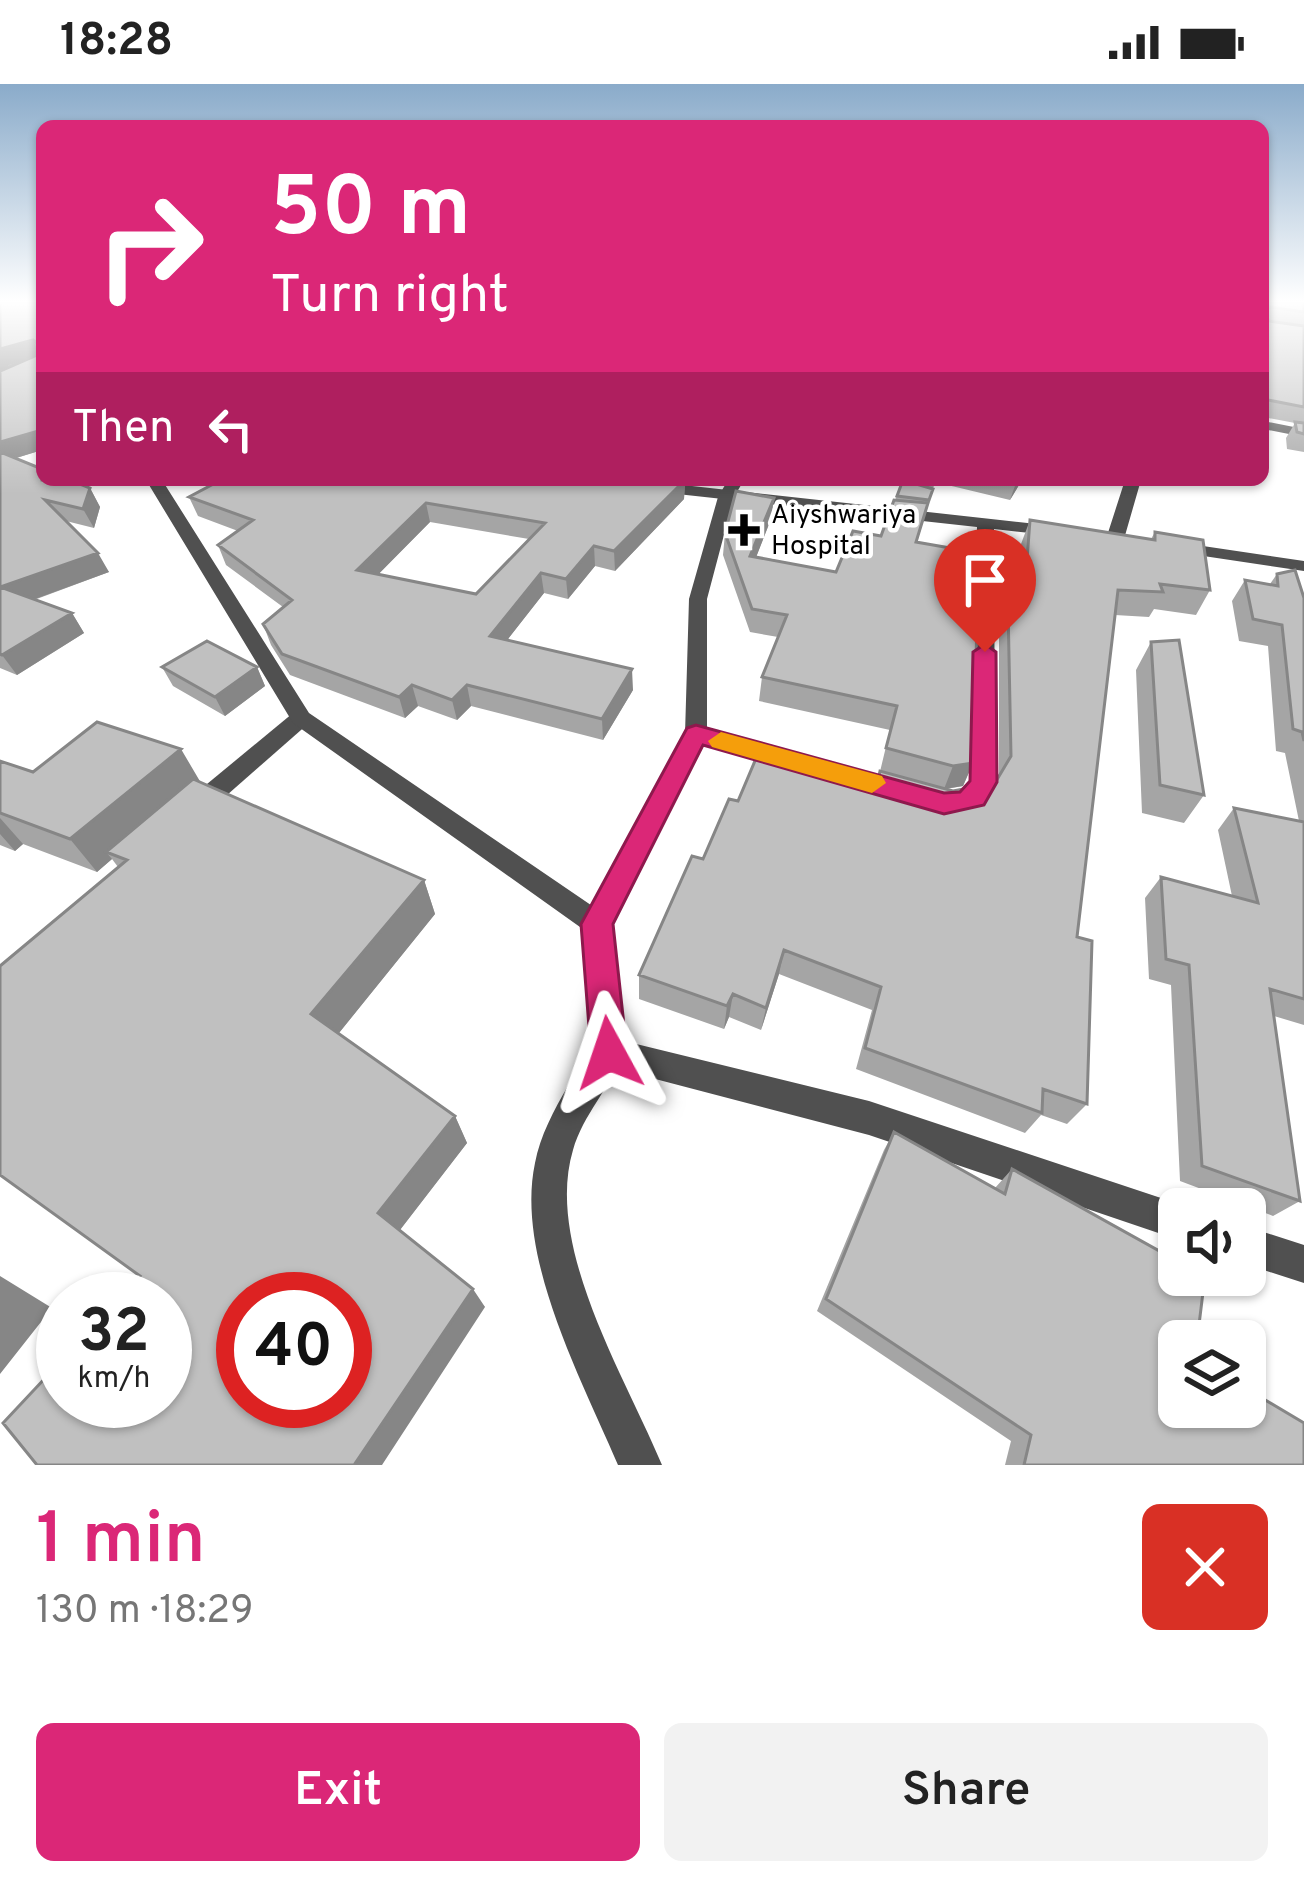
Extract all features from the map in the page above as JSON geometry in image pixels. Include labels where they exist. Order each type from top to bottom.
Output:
[{"type":"street","points":[[1269,426],[1304,433]]},
{"type":"street","points":[[158,486],[301,718],[597,924]]},
{"type":"street","points":[[686,486],[1072,533]]},
{"type":"street","points":[[1115,539],[1130,486]]},
{"type":"street","points":[[640,1465],[580,1322],[554,1238],[551,1168],[579,1099],[609,1053],[597,924],[696,734],[698,599],[731,489]]},
{"type":"street","points":[[944,803],[974,798],[983,782],[986,522]]},
{"type":"street","points":[[1094,536],[1136,542]]},
{"type":"street","points":[[1156,544],[1304,566]]},
{"type":"street","points":[[175,825],[301,718]]},
{"type":"street","points":[[696,734],[808,765]]},
{"type":"street","points":[[609,1053],[869,1118],[1158,1215]]},
{"type":"street","points":[[1266,1251],[1304,1264]]},
{"type":"building","points":[[36,365],[36,432],[0,442],[0,371]]},
{"type":"building","points":[[1269,365],[1304,365],[1304,407],[1269,400]]},
{"type":"building","points":[[0,452],[36,467],[36,486],[90,488],[83,509],[45,500],[98,553],[0,587]]},
{"type":"building","points":[[210,486],[679,486],[614,551],[594,546],[566,579],[541,573],[490,636],[632,669],[602,719],[467,685],[452,700],[412,685],[399,697],[282,654],[263,624],[292,600],[218,545],[253,520],[189,497]],"holes":[[[426,503],[545,523],[476,594],[357,570]]]},
{"type":"building","points":[[901,486],[933,489],[929,500],[897,496]]},
{"type":"building","points":[[736,491],[774,498],[750,556],[836,572],[853,531],[881,536],[894,500],[928,503],[916,542],[979,553],[973,763],[953,766],[886,748],[897,706],[762,677],[787,615],[752,609],[725,533]]},
{"type":"building","points":[[1030,520],[1155,540],[1155,532],[1203,540],[1210,590],[1160,584],[1163,592],[1118,590],[1077,937],[1092,941],[1087,1104],[1043,1089],[1042,1113],[865,1048],[881,987],[784,950],[766,1008],[733,994],[727,1006],[639,975],[692,856],[703,859],[729,799],[738,801],[760,749],[878,780],[880,771],[953,791],[995,783],[1011,756],[1007,556],[1027,560]]},
{"type":"building","points":[[1295,570],[1304,598],[1304,741],[1302,732],[1293,729],[1282,625],[1253,619],[1245,580],[1278,586],[1277,574]]},
{"type":"building","points":[[0,587],[72,613],[2,655]]},
{"type":"building","points":[[1179,640],[1204,795],[1160,785],[1151,642]]},
{"type":"building","points":[[207,641],[257,667],[215,697],[162,667]]},
{"type":"building","points":[[97,722],[181,749],[70,839],[0,813],[0,761],[33,772]]},
{"type":"building","points":[[193,779],[424,880],[311,1014],[455,1116],[378,1213],[473,1289],[354,1465],[37,1465],[3,1423],[36,1388],[36,1428],[192,1428],[192,1272],[134,1272],[0,1175],[0,966],[127,860],[106,852]]},
{"type":"building","points":[[1234,808],[1304,822],[1304,999],[1270,989],[1300,1201],[1202,1166],[1189,965],[1166,959],[1161,877],[1258,903]]},
{"type":"building","points":[[894,1132],[1005,1194],[1012,1169],[1158,1250],[1158,1296],[1203,1296],[1200,1320],[1158,1320],[1158,1428],[1266,1428],[1266,1400],[1304,1423],[1304,1465],[1024,1465],[1031,1435],[826,1299]]},
{"type":"slow traffic","points":[[721,741],[872,783]]},
{"type":"place","name":"Aiyshwariya Hospital","points":[[744,530]]},
{"type":"route","points":[[609,1053],[597,924],[696,734],[944,803],[961,802],[974,798],[983,782],[985,652]]}]
